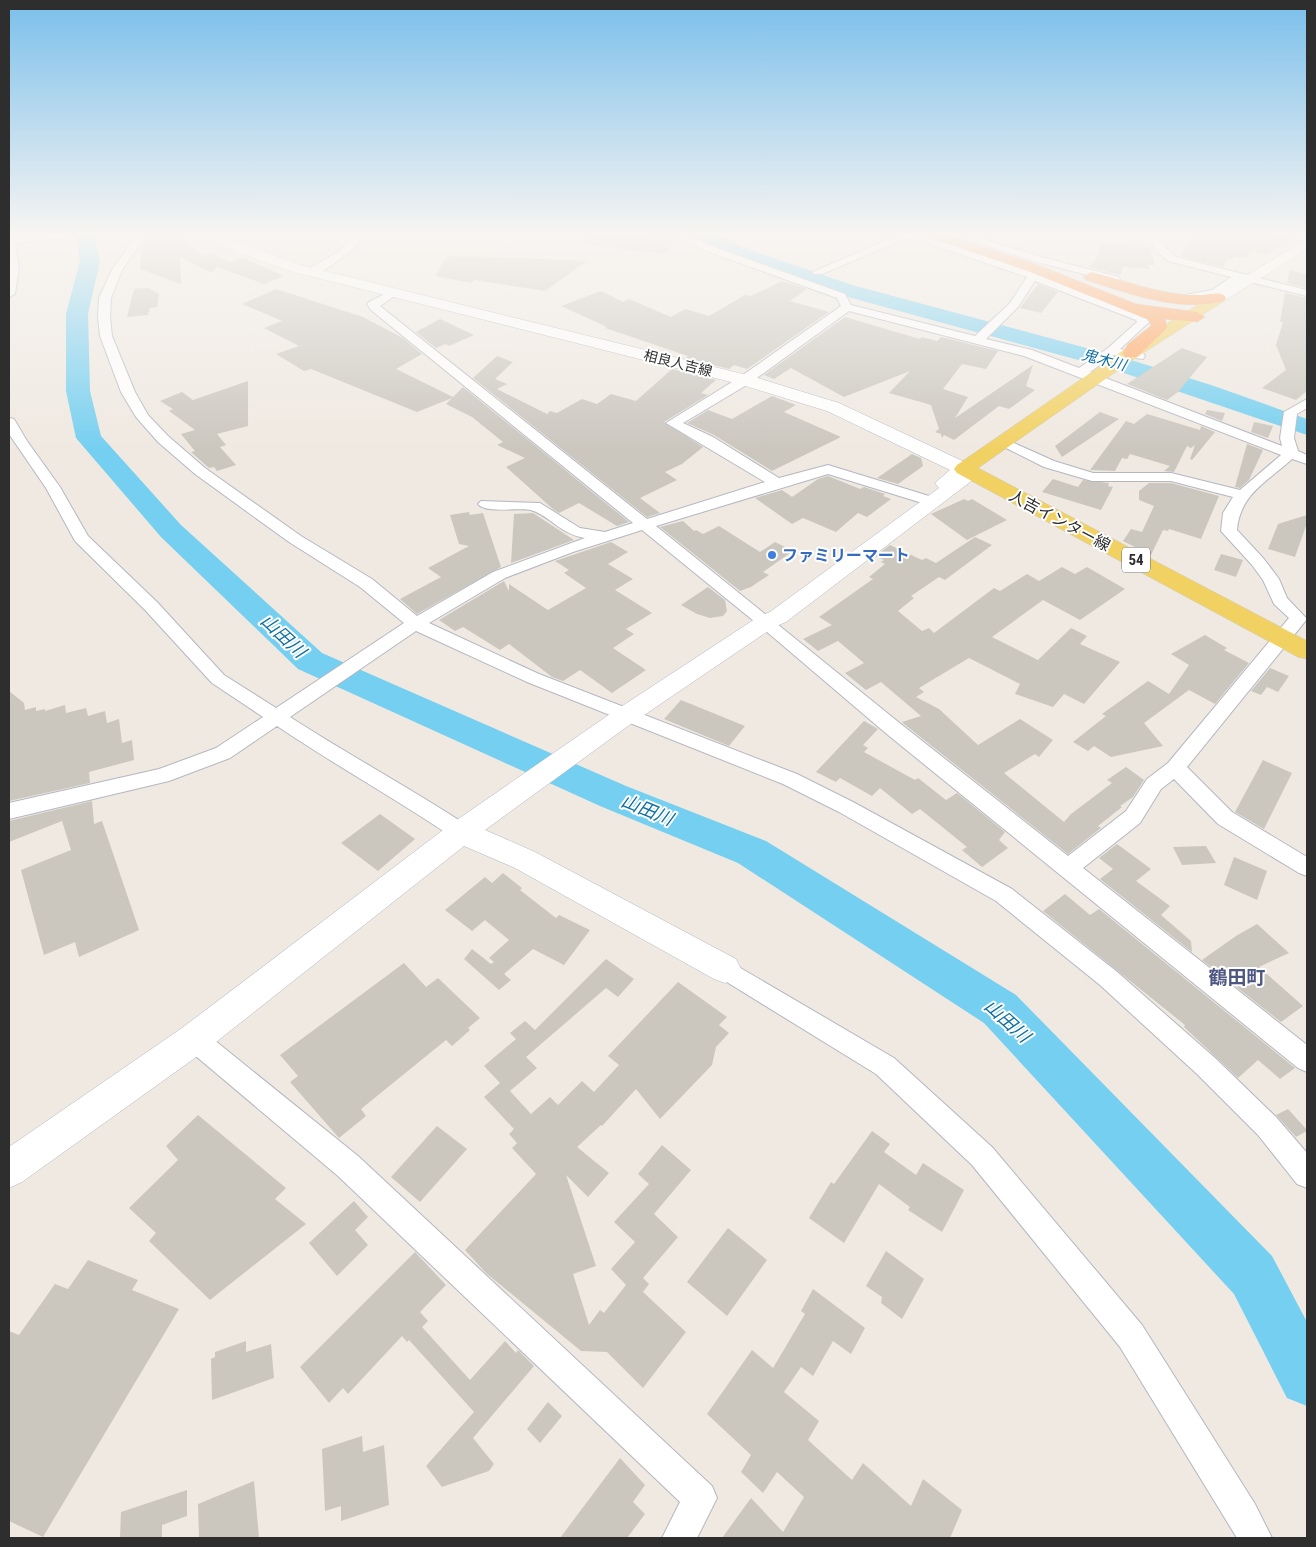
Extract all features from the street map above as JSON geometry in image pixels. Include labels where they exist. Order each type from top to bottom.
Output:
[{"type":"highway","points":[[1124,306],[1152,313],[1193,316]]},
{"type":"highway","points":[[1152,313],[1166,311],[1170,306]]},
{"type":"highway","points":[[1180,306],[1193,316]]},
{"type":"highway","points":[[1113,364],[1159,327],[1157,318],[1152,313]]},
{"type":"main road","points":[[968,471],[1113,364],[1207,306]]},
{"type":"main road","points":[[968,471],[1009,446],[1113,364]]},
{"type":"main road","name":"人吉インター線","points":[[968,471],[1307,651]]},
{"type":"street","points":[[105,306],[104,318],[106,336],[114,362],[128,392],[143,417],[163,440],[236,498],[295,539],[366,584],[411,627],[623,717],[790,779],[846,807],[1004,895],[1108,978],[1206,1066],[1267,1126],[1307,1174]]},
{"type":"street","points":[[374,306],[766,622],[895,730],[1069,867],[1307,1060]]},
{"type":"street","name":"相良人吉線","points":[[446,306],[745,380],[833,407],[968,471]]},
{"type":"street","points":[[978,340],[1013,306]]},
{"type":"street","points":[[1113,306],[1140,318],[1143,322],[1136,332],[1117,343],[1113,364]]},
{"type":"street","points":[[1193,316],[1207,306]]},
{"type":"street","points":[[777,483],[708,440],[673,424],[745,380],[847,307],[1028,353],[1113,364],[1291,454],[1307,460]]},
{"type":"street","points":[[1291,454],[1287,438],[1291,412],[1307,403]]},
{"type":"street","points":[[9,422],[20,442],[53,487],[81,538],[151,606],[218,679],[281,712],[335,755],[726,969],[885,1066],[982,1156],[1130,1336],[1243,1516],[1254,1538]]},
{"type":"street","points":[[1009,446],[1049,464],[1092,476],[1171,477],[1243,495]]},
{"type":"street","points":[[1069,867],[1133,817],[1154,784],[1175,768],[1299,618],[1280,600],[1271,579],[1229,531],[1230,514],[1243,495],[1291,454]]},
{"type":"street","points":[[9,810],[162,776],[223,753],[281,712],[411,627],[499,575],[607,536],[828,469],[924,500]]},
{"type":"street","points":[[766,622],[771,612],[924,500],[968,471]]},
{"type":"street","points":[[9,1169],[194,1039],[468,827],[623,717],[766,622],[778,617],[968,471]]},
{"type":"street","points":[[486,504],[535,506],[576,532],[607,536]]},
{"type":"street","points":[[1175,768],[1225,818],[1307,867]]},
{"type":"street","points":[[194,1039],[348,1166],[700,1498],[679,1538]]},
{"type":"building","points":[[130,306],[157,306],[150,308],[148,315],[127,317]]},
{"type":"building","points":[[247,306],[329,306],[363,317],[403,338],[422,354],[396,369],[453,397],[463,387],[629,522],[617,526],[579,503],[559,513],[554,510],[506,467],[525,458],[497,445],[503,442],[472,417],[446,404],[452,398],[417,412],[311,369],[304,371],[276,354],[299,346],[264,328],[282,321]]},
{"type":"building","points":[[561,306],[646,306],[671,317],[685,309],[709,316],[726,306],[808,306],[829,312],[747,369],[734,365],[729,369],[686,358],[688,356],[605,328],[607,327]]},
{"type":"building","points":[[1021,306],[1047,306],[1041,313],[1020,308]]},
{"type":"building","points":[[1283,306],[1307,306],[1307,391],[1296,400],[1262,388],[1286,370],[1276,345],[1283,322],[1280,322]]},
{"type":"building","points":[[845,317],[920,339],[922,337],[937,341],[941,337],[998,351],[986,369],[962,364],[943,389],[968,397],[955,418],[1033,365],[1026,386],[1035,390],[1009,409],[999,406],[954,440],[944,435],[942,438],[941,434],[935,432],[939,429],[931,405],[889,393],[910,371],[844,397],[791,368],[774,379],[764,375]]},
{"type":"building","points":[[440,319],[474,335],[449,346],[446,344],[436,348],[416,332]]},
{"type":"building","points":[[1182,348],[1207,357],[1178,392],[1167,400],[1127,384]]},
{"type":"building","points":[[497,356],[513,362],[495,379],[507,384],[497,389],[547,414],[550,411],[557,413],[582,399],[597,404],[611,394],[636,401],[672,369],[716,380],[701,393],[708,395],[664,422],[703,447],[682,464],[665,472],[677,480],[640,498],[660,513],[647,517],[473,378]]},
{"type":"building","points":[[248,381],[248,426],[217,434],[226,445],[220,447],[236,465],[217,471],[214,467],[209,468],[191,452],[195,451],[181,434],[195,430],[169,411],[173,409],[160,401],[182,392],[193,400]]},
{"type":"building","points":[[772,396],[796,405],[784,412],[841,437],[772,471],[714,435],[687,423],[708,410],[732,419]]},
{"type":"building","points":[[1207,410],[1225,413],[1222,421],[1205,414]]},
{"type":"building","points":[[1100,412],[1119,419],[1062,457],[1055,446]]},
{"type":"building","points":[[1147,414],[1200,430],[1201,426],[1215,432],[1192,460],[1190,459],[1195,445],[1191,448],[1187,446],[1174,472],[1164,471],[1170,466],[1130,454],[1127,459],[1122,458],[1115,471],[1090,470],[1126,421],[1134,424]]},
{"type":"building","points":[[1254,422],[1273,426],[1268,438],[1251,432]]},
{"type":"building","points":[[1247,444],[1263,450],[1249,480],[1240,488],[1235,487]]},
{"type":"building","points":[[912,454],[921,458],[923,466],[898,484],[877,478]]},
{"type":"building","points":[[828,476],[860,489],[864,487],[885,494],[883,496],[891,499],[867,517],[858,513],[836,532],[803,518],[792,524],[755,498],[782,490],[792,497],[818,479]]},
{"type":"building","points":[[1053,479],[1078,487],[1083,480],[1109,483],[1108,486],[1113,487],[1101,510],[1042,492]]},
{"type":"building","points":[[1149,483],[1171,483],[1219,496],[1201,539],[1169,529],[1168,531],[1163,530],[1151,555],[1123,541],[1131,529],[1142,532],[1154,506],[1139,500],[1139,491]]},
{"type":"building","points":[[964,499],[968,501],[972,499],[1007,520],[967,540],[931,514]]},
{"type":"building","points":[[469,512],[470,515],[483,513],[501,567],[417,614],[400,599],[441,577],[428,568],[469,546],[459,544],[450,515]]},
{"type":"building","points":[[533,513],[574,540],[511,563],[514,514]]},
{"type":"building","points":[[1307,515],[1307,523],[1295,557],[1268,549],[1278,524]]},
{"type":"building","points":[[683,521],[694,531],[696,530],[703,534],[719,526],[760,552],[775,542],[793,551],[763,572],[769,575],[751,587],[740,591],[660,527]]},
{"type":"building","points":[[975,537],[992,545],[945,580],[939,577],[911,596],[914,598],[898,611],[922,631],[929,628],[934,633],[994,588],[1000,591],[1027,574],[1039,581],[1062,567],[1075,574],[1087,567],[1125,589],[1080,620],[1043,600],[992,637],[1038,660],[1071,628],[1087,636],[1080,644],[1120,662],[1084,704],[1064,694],[1053,707],[1015,694],[1020,684],[969,658],[919,688],[924,692],[916,697],[939,709],[978,745],[1020,719],[1053,740],[1039,757],[1035,754],[1004,773],[1064,822],[1071,814],[1112,783],[1107,780],[1126,767],[1144,780],[1133,797],[1098,826],[1101,828],[1068,854],[904,724],[902,722],[921,716],[881,682],[866,690],[845,673],[864,663],[838,641],[818,651],[803,639],[832,625],[819,617],[873,579],[869,577],[885,564],[881,562],[884,560],[875,556],[890,545],[922,560],[926,558],[936,563]]},
{"type":"building","points":[[611,542],[628,552],[608,564],[633,579],[615,590],[652,613],[626,629],[634,634],[613,648],[646,670],[612,693],[580,670],[563,681],[552,677],[509,644],[500,650],[463,627],[455,631],[439,620],[504,581],[509,591],[509,584],[548,610],[586,588],[564,573],[569,570],[555,561]]},
{"type":"building","points":[[1221,554],[1243,560],[1236,577],[1214,570]]},
{"type":"building","points":[[708,587],[725,600],[727,611],[723,616],[710,618],[697,614],[681,605]]},
{"type":"building","points":[[1205,635],[1227,648],[1224,650],[1249,663],[1215,704],[1189,690],[1144,723],[1163,746],[1111,757],[1094,746],[1088,751],[1073,742],[1106,716],[1102,714],[1148,681],[1169,694],[1189,665],[1171,654]]},
{"type":"building","points":[[1270,668],[1289,676],[1278,692],[1267,687],[1261,695],[1251,691]]},
{"type":"building","points":[[9,691],[24,703],[25,710],[36,707],[36,711],[45,709],[45,711],[65,705],[66,713],[86,708],[88,716],[105,711],[107,723],[119,719],[122,743],[132,740],[134,760],[89,772],[90,783],[9,801]]},
{"type":"building","points":[[681,700],[745,726],[729,746],[664,719]]},
{"type":"building","points":[[864,721],[878,729],[863,745],[868,748],[864,752],[915,780],[918,778],[946,800],[957,793],[1005,832],[999,840],[1008,848],[982,867],[962,850],[967,847],[920,809],[912,814],[880,788],[872,796],[840,778],[836,782],[816,772]]},
{"type":"building","points":[[1263,760],[1292,773],[1264,829],[1235,812]]},
{"type":"building","points":[[92,801],[94,824],[102,821],[139,930],[79,957],[75,942],[44,955],[21,870],[71,850],[62,821],[9,842],[9,821]]},
{"type":"building","points":[[380,814],[415,839],[378,871],[341,843]]},
{"type":"building","points":[[1117,844],[1151,869],[1136,881],[1170,906],[1161,915],[1191,941],[1192,952],[1100,879],[1113,869],[1099,858]]},
{"type":"building","points":[[1206,846],[1216,863],[1182,865],[1173,847]]},
{"type":"building","points":[[1234,857],[1267,871],[1257,900],[1224,885]]},
{"type":"building","points":[[503,873],[522,888],[520,890],[556,918],[559,915],[590,930],[564,965],[533,949],[504,974],[511,980],[499,990],[464,959],[472,949],[491,964],[494,962],[489,958],[509,940],[485,920],[472,931],[445,910],[485,877],[492,883]]},
{"type":"building","points":[[1065,894],[1090,915],[1099,909],[1295,1068],[1280,1079],[1258,1060],[1238,1078],[1184,1027],[1185,1025],[1043,911]]},
{"type":"building","points":[[1257,924],[1289,953],[1259,967],[1303,1006],[1281,1022],[1202,960]]},
{"type":"building","points":[[606,959],[634,979],[618,997],[606,988],[526,1057],[537,1068],[510,1091],[531,1114],[550,1097],[558,1105],[582,1081],[594,1092],[619,1065],[608,1056],[678,982],[727,1017],[719,1025],[729,1033],[716,1047],[712,1065],[660,1119],[636,1089],[602,1126],[577,1147],[609,1173],[588,1197],[566,1175],[596,1266],[573,1274],[589,1325],[600,1310],[604,1313],[626,1285],[611,1269],[635,1242],[614,1222],[649,1184],[638,1174],[662,1145],[691,1170],[654,1214],[678,1237],[643,1278],[649,1284],[643,1292],[686,1332],[643,1388],[607,1352],[581,1351],[486,1273],[465,1250],[536,1174],[512,1148],[517,1143],[509,1134],[514,1129],[484,1097],[500,1083],[484,1066],[516,1039],[510,1033],[525,1021],[535,1030]]},
{"type":"building","points":[[404,963],[426,987],[438,978],[480,1018],[452,1046],[446,1040],[361,1109],[366,1116],[339,1138],[290,1082],[298,1076],[280,1055]]},
{"type":"building","points":[[1288,1109],[1307,1130],[1296,1137],[1276,1115]]},
{"type":"building","points":[[198,1115],[286,1188],[275,1199],[306,1224],[210,1300],[149,1241],[156,1233],[129,1208],[178,1160],[166,1146]]},
{"type":"building","points":[[437,1126],[467,1149],[420,1202],[391,1177]]},
{"type":"building","points":[[872,1131],[890,1144],[884,1152],[916,1175],[923,1163],[964,1190],[942,1232],[908,1210],[910,1207],[879,1184],[844,1243],[809,1218],[831,1182],[834,1184]]},
{"type":"building","points":[[354,1201],[368,1217],[355,1230],[368,1245],[337,1276],[309,1243]]},
{"type":"building","points":[[728,1228],[767,1260],[727,1316],[687,1282]]},
{"type":"building","points":[[886,1251],[924,1279],[902,1319],[881,1303],[882,1297],[866,1286]]},
{"type":"building","points":[[415,1252],[446,1285],[420,1312],[428,1321],[422,1327],[470,1380],[505,1341],[516,1353],[518,1350],[534,1366],[473,1438],[494,1464],[489,1471],[442,1487],[426,1466],[474,1412],[409,1340],[407,1342],[402,1336],[348,1394],[343,1388],[329,1403],[300,1367]]},
{"type":"building","points":[[88,1260],[138,1280],[132,1290],[179,1309],[43,1537],[9,1521],[9,1331],[19,1335],[55,1284],[68,1289]]},
{"type":"building","points":[[813,1289],[865,1328],[851,1354],[833,1341],[813,1376],[801,1367],[784,1392],[819,1421],[808,1440],[852,1480],[863,1463],[911,1506],[923,1479],[962,1510],[950,1538],[722,1538],[751,1498],[783,1532],[804,1497],[777,1472],[763,1493],[741,1472],[751,1455],[707,1414],[752,1350],[773,1368],[805,1314],[801,1311]]},
{"type":"building","points":[[246,1341],[246,1352],[271,1344],[274,1378],[212,1400],[211,1359],[215,1357],[215,1352]]},
{"type":"building","points":[[548,1402],[562,1416],[540,1443],[527,1429]]},
{"type":"building","points":[[362,1436],[363,1452],[384,1445],[389,1505],[341,1521],[341,1506],[325,1511],[322,1449]]},
{"type":"building","points":[[620,1458],[645,1485],[633,1502],[645,1514],[627,1538],[560,1538]]},
{"type":"building","points":[[254,1481],[259,1538],[199,1538],[198,1504]]},
{"type":"building","points":[[187,1490],[187,1516],[162,1525],[162,1538],[120,1538],[121,1512]]},
{"type":"waterway","name":"山田川","points":[[79,306],[77,314],[78,391],[89,438],[171,531],[310,661],[613,796],[752,852],[1000,1009],[1253,1275],[1307,1378]]},
{"type":"waterway","name":"鬼木川","points":[[902,306],[1150,373],[1255,408],[1307,428]]},
{"type":"place","name":"ファミリーマート","points":[[772,555]]},
{"type":"district","name":"鶴田町","points":[[1237,977]]}]
